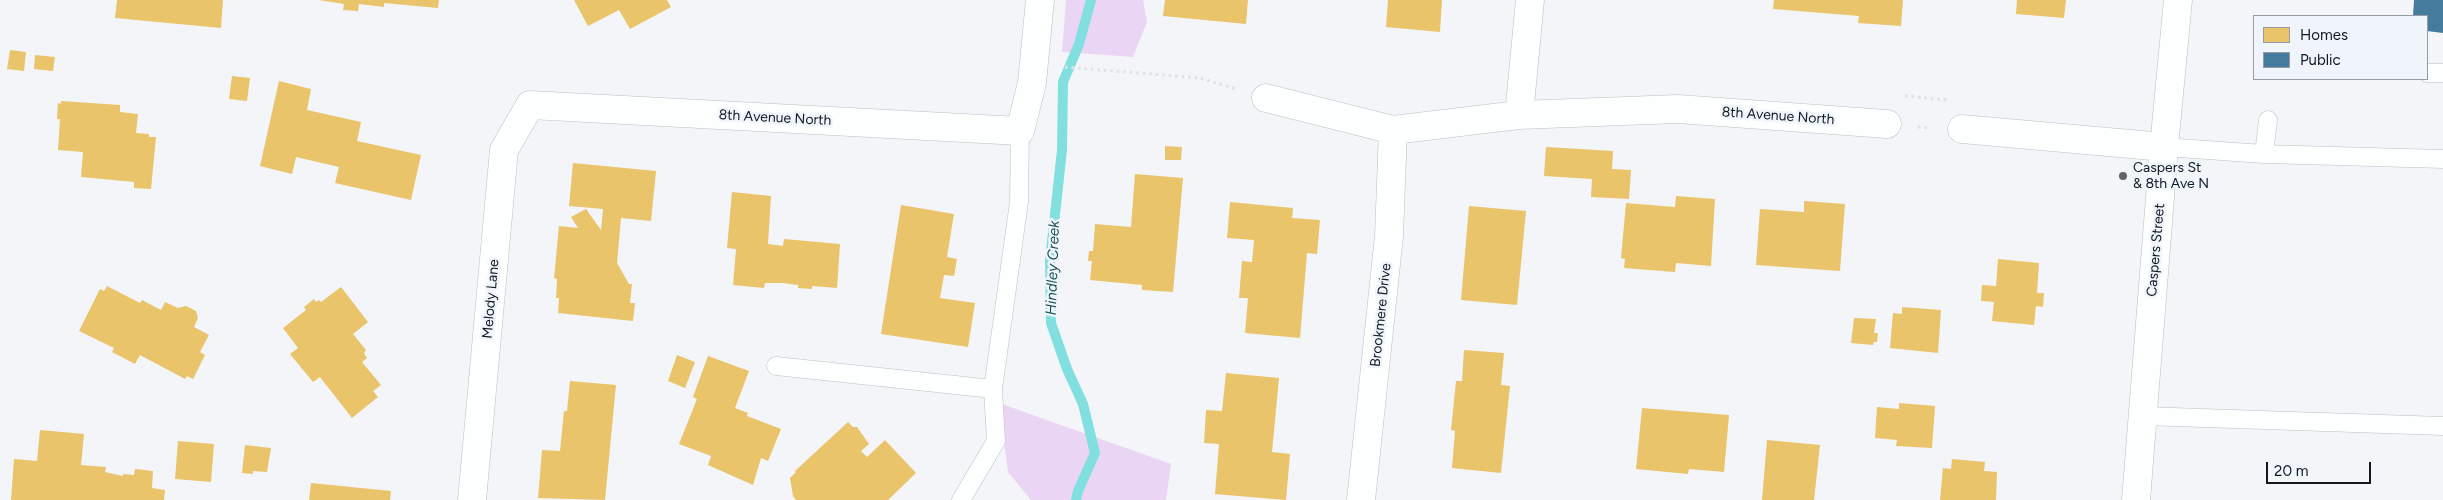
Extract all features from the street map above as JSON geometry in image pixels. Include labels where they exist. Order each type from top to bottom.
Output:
[{"type":"street","points":[[1020,131],[1032,83],[1040,0]]},
{"type":"street","points":[[1519,116],[1530,0]]},
{"type":"street","name":"Caspers Street","points":[[2136,500],[2164,147],[2178,0]]},
{"type":"street","points":[[1266,98],[1393,130]]},
{"type":"street","name":"8th Avenue North","points":[[530,105],[1020,131]]},
{"type":"street","name":"Melody Lane","points":[[472,500],[504,150],[530,105]]},
{"type":"street","name":"8th Avenue North","points":[[1393,130],[1519,116],[1678,109],[1888,124]]},
{"type":"street","points":[[1962,129],[2164,147]]},
{"type":"street","name":"Brookmere Drive","points":[[1361,500],[1389,236],[1393,130]]},
{"type":"lane","points":[[2428,74],[2443,73]]},
{"type":"lane","points":[[2264,154],[2268,120]]},
{"type":"lane","points":[[961,500],[996,441],[993,389],[1019,202],[1020,131]]},
{"type":"lane","points":[[2164,147],[2264,154],[2443,159]]},
{"type":"lane","points":[[776,366],[993,389]]},
{"type":"lane","points":[[2143,416],[2443,426]]},
{"type":"path","points":[[1081,68],[1200,78],[1266,98]]},
{"type":"path","points":[[1888,124],[1962,129]]},
{"type":"shaded area","points":[[1066,0],[1143,0],[1147,22],[1133,57],[1062,52]]},
{"type":"shaded area","points":[[999,403],[1171,464],[1166,500],[1031,500],[1008,472]]},
{"type":"building: Homes","points":[[117,0],[223,0],[221,28],[115,18]]},
{"type":"building: Homes","points":[[319,0],[439,0],[438,8],[384,3],[384,7],[359,4],[358,11],[343,10],[344,4]]},
{"type":"building: Homes","points":[[574,0],[667,0],[671,7],[630,29],[619,10],[588,26]]},
{"type":"building: Homes","points":[[1165,0],[1248,0],[1246,24],[1163,16]]},
{"type":"building: Homes","points":[[1388,0],[1442,0],[1440,32],[1386,27]]},
{"type":"building: Homes","points":[[1774,0],[1903,0],[1901,26],[1858,23],[1859,16],[1773,9]]},
{"type":"building: Homes","points":[[2017,0],[2066,0],[2064,18],[2016,14]]},
{"type":"building: Homes","points":[[10,50],[26,52],[24,71],[7,69]]},
{"type":"building: Homes","points":[[35,55],[55,57],[53,71],[34,69]]},
{"type":"building: Homes","points":[[232,76],[250,78],[247,101],[229,99]]},
{"type":"building: Homes","points":[[279,81],[311,89],[307,110],[361,122],[357,141],[421,155],[411,200],[335,183],[339,167],[296,157],[292,174],[260,166]]},
{"type":"building: Homes","points":[[61,101],[120,105],[120,112],[138,114],[136,133],[149,134],[149,137],[156,137],[151,189],[134,188],[134,182],[81,177],[83,152],[58,150],[60,119],[57,119],[58,103],[61,104]]},
{"type":"building: Homes","points":[[1165,146],[1182,147],[1181,160],[1165,160]]},
{"type":"building: Homes","points":[[1546,147],[1613,151],[1612,169],[1631,170],[1629,199],[1591,197],[1592,179],[1544,176]]},
{"type":"building: Homes","points":[[573,163],[656,171],[651,221],[621,218],[617,263],[629,284],[632,284],[630,303],[635,303],[633,321],[558,313],[559,298],[556,298],[557,279],[554,278],[559,226],[578,228],[571,217],[586,209],[601,230],[603,209],[569,206]]},
{"type":"building: Homes","points":[[1135,174],[1183,178],[1173,292],[1142,290],[1142,285],[1090,280],[1092,261],[1088,261],[1089,251],[1093,251],[1095,224],[1131,227]]},
{"type":"building: Homes","points":[[732,192],[771,196],[768,244],[783,246],[784,239],[840,244],[837,288],[812,286],[812,289],[798,288],[798,285],[782,283],[765,283],[764,288],[733,285],[736,249],[727,248]]},
{"type":"building: Homes","points":[[1676,196],[1715,199],[1711,266],[1676,263],[1675,272],[1624,268],[1625,259],[1621,258],[1626,203],[1675,207]]},
{"type":"building: Homes","points":[[1804,201],[1845,204],[1840,271],[1756,265],[1760,209],[1804,212]]},
{"type":"building: Homes","points":[[1230,202],[1293,208],[1292,218],[1320,220],[1317,254],[1307,253],[1300,338],[1245,333],[1248,298],[1239,298],[1242,261],[1252,262],[1254,240],[1227,238]]},
{"type":"building: Homes","points":[[901,205],[954,214],[947,257],[957,259],[954,276],[944,275],[940,298],[975,303],[968,347],[881,334]]},
{"type":"building: Homes","points":[[1469,206],[1526,211],[1517,305],[1461,300]]},
{"type":"building: Homes","points":[[1998,259],[2039,263],[2037,293],[2044,293],[2043,307],[2036,306],[2034,325],[1992,321],[1994,302],[1981,301],[1982,285],[1996,286]]},
{"type":"building: Homes","points":[[107,286],[140,303],[142,300],[161,310],[165,302],[178,308],[186,306],[196,311],[198,318],[194,327],[209,335],[200,352],[205,355],[193,379],[187,376],[185,379],[140,355],[135,364],[112,352],[114,348],[79,331],[100,289],[104,291]]},
{"type":"building: Homes","points":[[341,287],[368,322],[353,334],[366,350],[364,353],[367,358],[362,362],[381,385],[373,391],[378,397],[352,418],[320,377],[313,382],[290,354],[298,348],[283,328],[306,310],[304,307],[314,299],[316,302],[319,300],[321,302]]},
{"type":"building: Homes","points":[[1902,307],[1941,310],[1938,353],[1890,348],[1893,313],[1902,314]]},
{"type":"building: Homes","points":[[1854,318],[1876,319],[1874,333],[1878,333],[1877,342],[1874,342],[1873,345],[1851,343]]},
{"type":"building: Homes","points":[[1464,350],[1504,353],[1501,385],[1510,386],[1501,473],[1452,468],[1455,431],[1451,430],[1456,381],[1462,381]]},
{"type":"building: Homes","points":[[677,355],[695,362],[685,388],[668,381]]},
{"type":"building: Homes","points":[[708,356],[749,371],[735,408],[748,413],[747,416],[781,429],[768,461],[761,458],[753,485],[708,465],[711,456],[679,444],[697,399],[693,397]]},
{"type":"building: Homes","points":[[1226,373],[1279,378],[1272,452],[1290,454],[1286,500],[1215,494],[1219,444],[1204,443],[1206,410],[1222,411]]},
{"type":"building: Homes","points":[[570,381],[616,385],[605,500],[538,498],[542,450],[560,451],[564,411],[567,411]]},
{"type":"building: Homes","points":[[1899,403],[1935,406],[1932,448],[1896,446],[1897,440],[1875,438],[1877,407],[1899,409]]},
{"type":"building: Homes","points":[[1642,408],[1729,415],[1724,472],[1689,469],[1688,474],[1636,469]]},
{"type":"building: Homes","points":[[848,422],[853,427],[857,427],[869,444],[861,451],[867,457],[885,440],[916,473],[888,500],[796,500],[793,496],[790,478],[795,471]]},
{"type":"building: Homes","points":[[40,430],[84,434],[81,465],[106,467],[105,472],[123,476],[123,474],[134,475],[135,469],[153,471],[152,488],[165,490],[164,500],[11,500],[14,459],[37,461]]},
{"type":"building: Homes","points":[[1767,440],[1820,445],[1814,500],[1762,500]]},
{"type":"building: Homes","points":[[178,441],[214,444],[211,482],[175,479]]},
{"type":"building: Homes","points":[[245,445],[271,448],[267,472],[253,471],[253,474],[242,473]]},
{"type":"building: Homes","points":[[1952,459],[1985,462],[1984,471],[1997,472],[1996,500],[1940,500],[1943,468],[1951,469]]},
{"type":"building: Homes","points":[[311,483],[391,491],[390,500],[309,500]]},
{"type":"building: Public","points":[[2414,0],[2443,0],[2443,33],[2428,31],[2428,15],[2413,15]]},
{"type":"waterway","name":"Hindley Creek","points":[[1076,500],[1078,491],[1095,453],[1083,404],[1067,369],[1051,323],[1050,260],[1062,150],[1063,82],[1079,44],[1091,0]]},
{"type":"place","name":"Caspers St & 8th Ave N","points":[[2123,176]]}]
